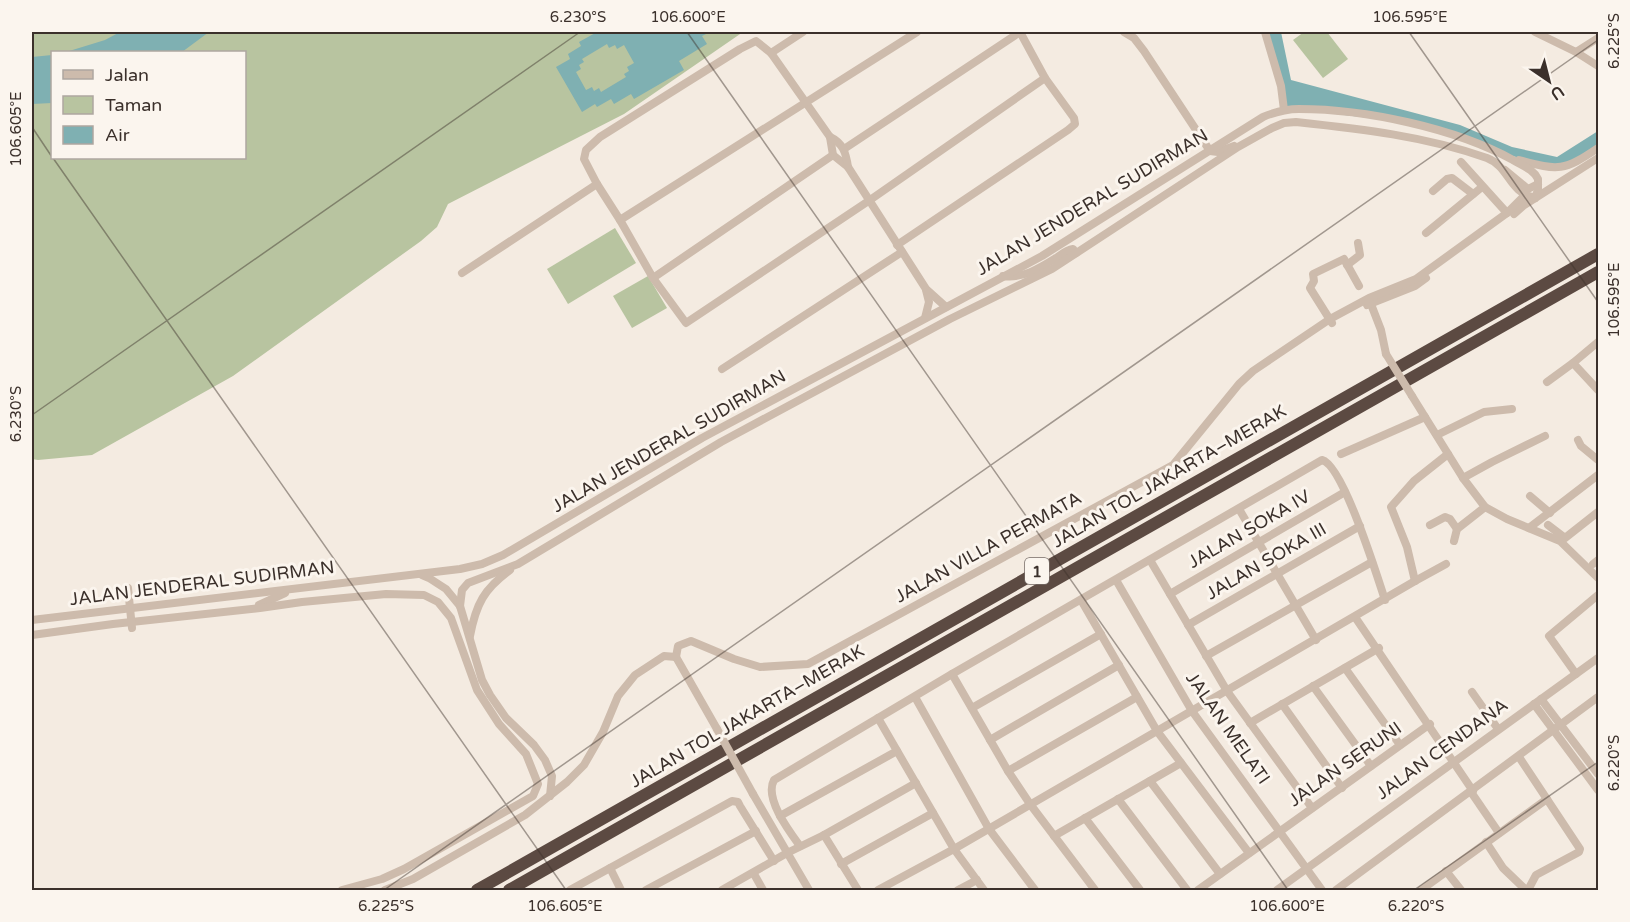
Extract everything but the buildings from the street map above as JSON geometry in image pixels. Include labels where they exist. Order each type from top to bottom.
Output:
[{"type":"highway","name":"JALAN TOL JAKARTA–MERAK","points":[[477,891],[1599,254]]},
{"type":"highway","name":"JALAN TOL JAKARTA–MERAK","points":[[509,891],[1599,272]]},
{"type":"street","points":[[771,53],[802,32]]},
{"type":"street","points":[[620,220],[917,32]]},
{"type":"street","points":[[722,369],[900,248],[1075,124],[1074,118],[1045,78],[1020,32],[844,149]]},
{"type":"street","points":[[1124,32],[1134,38],[1144,51],[1210,152],[1238,147]]},
{"type":"street","points":[[1265,32],[1281,86],[1284,110]]},
{"type":"street","points":[[1535,32],[1599,66]]},
{"type":"street","points":[[1576,52],[1599,38]]},
{"type":"street","points":[[848,167],[844,149],[830,137],[771,53],[759,42],[753,42],[658,100],[592,144],[586,150],[584,159],[653,278],[686,323],[870,200],[1045,78]]},
{"type":"street","name":"JALAN JENDERAL SUDIRMAN","points":[[32,620],[292,590],[460,569],[482,564],[503,555],[702,438],[1042,256],[1263,117],[1284,110],[1371,115],[1416,124],[1504,155]]},
{"type":"street","name":"JALAN JENDERAL SUDIRMAN","points":[[464,585],[518,564],[721,442],[940,324],[1052,268],[1238,147],[1284,123],[1296,122],[1376,131],[1426,140],[1489,159],[1504,170],[1517,190],[1525,195]]},
{"type":"street","points":[[830,137],[832,155],[848,167],[926,290],[929,302],[925,318]]},
{"type":"street","points":[[1504,155],[1549,168],[1563,168],[1577,163],[1599,148]]},
{"type":"street","points":[[653,278],[832,155]]},
{"type":"street","points":[[1504,155],[1534,173],[1538,184],[1535,198],[1525,195]]},
{"type":"street","name":"JALAN VILLA PERMATA","points":[[1370,301],[1418,285],[1535,198],[1599,158]]},
{"type":"street","points":[[1461,162],[1507,213]]},
{"type":"street","points":[[1504,170],[1528,189],[1538,184]]},
{"type":"street","points":[[1433,191],[1447,179],[1452,178],[1473,194]]},
{"type":"street","points":[[462,273],[597,184]]},
{"type":"street","points":[[1426,233],[1482,187]]},
{"type":"street","name":"JALAN VILLA PERMATA","points":[[678,646],[692,641],[734,659],[760,667],[808,664],[1173,465],[1239,384],[1253,371],[1331,321],[1416,279],[1507,213],[1525,195]]},
{"type":"street","points":[[1347,265],[1360,255],[1358,243]]},
{"type":"street","points":[[1003,276],[1014,278],[1023,275],[1068,250],[1073,249],[1076,253]]},
{"type":"street","points":[[1331,321],[1310,288],[1314,281],[1313,275],[1344,259],[1359,285]]},
{"type":"street","points":[[926,290],[946,307]]},
{"type":"street","points":[[1370,301],[1381,330],[1386,354],[1463,478],[1485,507],[1560,541],[1599,578]]},
{"type":"street","points":[[1547,382],[1599,342]]},
{"type":"street","points":[[1573,363],[1599,390]]},
{"type":"street","points":[[1437,435],[1484,412],[1512,409]]},
{"type":"street","points":[[1341,454],[1425,417]]},
{"type":"street","points":[[1463,478],[1545,436]]},
{"type":"street","points":[[1578,440],[1581,446],[1599,460]]},
{"type":"street","points":[[1415,581],[1407,547],[1391,507],[1414,480],[1448,454]]},
{"type":"street","points":[[800,846],[780,816],[773,798],[774,780],[1322,460],[1329,463],[1345,492],[1360,526],[1385,600]]},
{"type":"street","points":[[1529,528],[1599,476]]},
{"type":"street","name":"JALAN SOKA IV","points":[[1170,594],[1345,492]]},
{"type":"street","points":[[1530,496],[1550,513]]},
{"type":"street","points":[[1454,541],[1457,529],[1485,507]]},
{"type":"street","points":[[1239,509],[1316,640]]},
{"type":"street","points":[[1565,538],[1599,512]]},
{"type":"street","points":[[1430,525],[1444,517],[1450,519],[1457,529]]},
{"type":"street","points":[[1548,525],[1597,565]]},
{"type":"street","name":"JALAN SOKA III","points":[[1188,625],[1360,526]]},
{"type":"street","points":[[1150,560],[1227,691],[1312,808]]},
{"type":"street","points":[[1206,656],[1372,561]]},
{"type":"street","points":[[469,639],[483,596],[494,582],[518,564]]},
{"type":"street","points":[[878,891],[1446,564]]},
{"type":"street","points":[[460,569],[459,578],[464,585],[460,606],[482,680],[506,718],[534,745],[545,760],[552,776],[550,796]]},
{"type":"street","points":[[419,574],[446,589],[460,606]]},
{"type":"street","name":"JALAN MELATI","points":[[1116,580],[1192,711],[1322,891]]},
{"type":"street","points":[[128,588],[132,628]]},
{"type":"street","points":[[251,609],[292,590]]},
{"type":"street","name":"JALAN JENDERAL SUDIRMAN","points":[[32,635],[374,594],[424,595],[431,597],[445,608],[457,633],[477,690],[499,724],[526,753],[538,784],[537,790],[533,796],[404,869],[382,879],[342,891]]},
{"type":"street","points":[[1576,674],[1549,636],[1599,595]]},
{"type":"street","points":[[1081,600],[1157,731],[1249,853]]},
{"type":"street","points":[[87,613],[113,624]]},
{"type":"street","points":[[1356,616],[1454,761],[1499,833]]},
{"type":"street","points":[[972,708],[1101,634]]},
{"type":"street","points":[[385,891],[413,879],[537,807],[584,765],[603,732],[618,696],[635,675],[678,646]]},
{"type":"street","points":[[678,646],[676,657],[808,891]]},
{"type":"street","points":[[1250,723],[1378,649]]},
{"type":"street","points":[[664,656],[676,657]]},
{"type":"street","name":"JALAN CENDANA","points":[[1277,891],[1599,658]]},
{"type":"street","points":[[990,740],[1119,665]]},
{"type":"street","points":[[1345,668],[1400,745]]},
{"type":"street","points":[[952,674],[1008,771],[1095,891]]},
{"type":"street","points":[[1313,686],[1371,766]]},
{"type":"street","points":[[1472,692],[1498,729]]},
{"type":"street","points":[[915,696],[989,829],[1035,891]]},
{"type":"street","points":[[1008,771],[1137,697]]},
{"type":"street","points":[[1336,891],[1599,697]]},
{"type":"street","points":[[1537,701],[1575,750],[1595,771],[1599,789]]},
{"type":"street","points":[[1282,704],[1342,788]]},
{"type":"street","points":[[878,718],[954,849],[984,891]]},
{"type":"street","name":"JALAN SERUNI","points":[[1198,891],[1429,725]]},
{"type":"street","points":[[780,816],[897,751]]},
{"type":"street","points":[[1486,842],[1503,868],[1526,889],[1536,875],[1579,852],[1580,849],[1519,757]]},
{"type":"street","points":[[1054,836],[1181,763]]},
{"type":"street","points":[[1150,781],[1220,874]]},
{"type":"street","points":[[722,891],[915,783]]},
{"type":"street","points":[[1118,799],[1187,891]]},
{"type":"street","points":[[1421,891],[1547,799]]},
{"type":"street","points":[[575,889],[732,801],[738,802],[774,861]]},
{"type":"street","points":[[842,864],[933,813]]},
{"type":"street","points":[[1085,818],[1140,891]]},
{"type":"street","points":[[646,891],[756,831]]},
{"type":"street","points":[[824,835],[858,891]]},
{"type":"street","points":[[610,868],[621,891]]},
{"type":"street","points":[[1446,871],[1461,891]]},
{"type":"street","points":[[754,874],[763,891]]},
{"type":"street","points":[[958,891],[977,880]]},
{"type":"green space","points":[[32,32],[743,32],[624,114],[448,204],[437,227],[421,241],[233,376],[92,455],[32,459]]},
{"type":"green space","points":[[1304,32],[1327,32],[1348,59],[1323,78],[1293,40]]},
{"type":"green space","points":[[615,228],[636,263],[568,304],[547,269]]},
{"type":"green space","points":[[648,276],[667,308],[632,328],[613,296]]},
{"type":"water","points":[[120,32],[209,32],[183,51],[69,51],[105,40]]},
{"type":"water","points":[[597,32],[710,32],[702,36],[707,44],[679,61],[684,70],[634,99],[631,94],[614,104],[611,99],[597,107],[595,104],[582,112],[556,67],[570,59],[568,54],[581,46],[579,42]],"holes":[[[607,44],[609,48],[615,45],[617,49],[624,45],[634,63],[627,67],[629,71],[624,74],[626,77],[601,92],[599,88],[594,91],[592,87],[586,90],[576,72],[581,69],[579,65],[584,62],[582,59]]]},
{"type":"water","points":[[1268,32],[1281,32],[1291,80],[1460,125],[1512,147],[1557,157],[1598,131],[1598,144],[1574,161],[1549,166],[1505,154],[1429,125],[1285,108]]},
{"type":"water","points":[[51,55],[51,103],[32,104],[32,57]]}]
